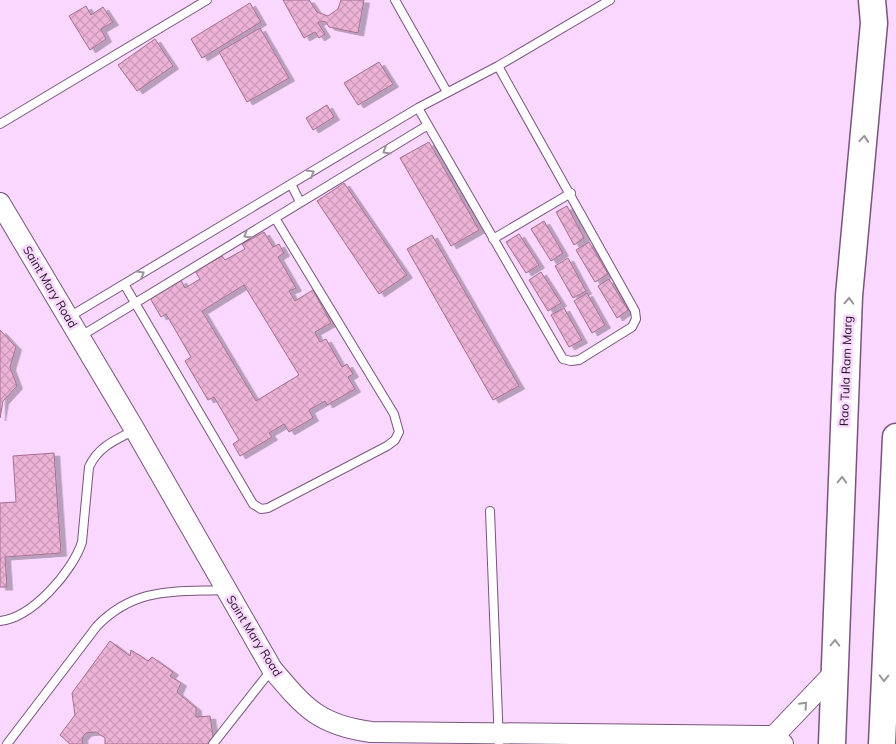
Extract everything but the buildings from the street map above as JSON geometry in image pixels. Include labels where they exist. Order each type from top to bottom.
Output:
[{"type":"main road","name":"Rao Tula Ram Marg","points":[[832,744],[850,296],[874,8]]},
{"type":"main road","points":[[882,744],[892,610],[896,437]]},
{"type":"street","name":"Saint Mary Road","points":[[0,203],[135,430],[272,669],[298,700],[329,722],[348,729],[371,732],[498,739],[778,741],[834,673]]},
{"type":"lane","points":[[0,124],[207,0]]},
{"type":"lane","points":[[395,0],[447,92]]},
{"type":"lane","points":[[69,317],[418,108],[498,66],[610,0]]},
{"type":"lane","points":[[418,108],[563,359],[579,360],[632,327],[636,319],[635,311],[571,193],[498,66]]},
{"type":"lane","points":[[80,336],[428,125]]},
{"type":"lane","points":[[291,184],[300,202]]},
{"type":"lane","points":[[493,239],[571,193]]},
{"type":"lane","points":[[124,284],[253,504],[261,509],[268,508],[387,446],[395,440],[399,432],[394,414],[275,218]]},
{"type":"lane","points":[[0,621],[22,615],[36,604],[79,554],[82,542],[89,467],[94,458],[108,443],[135,430]]},
{"type":"lane","points":[[490,511],[498,739]]},
{"type":"lane","points":[[7,744],[109,613],[123,604],[152,594],[226,590]]},
{"type":"lane","points":[[212,744],[272,669]]}]
